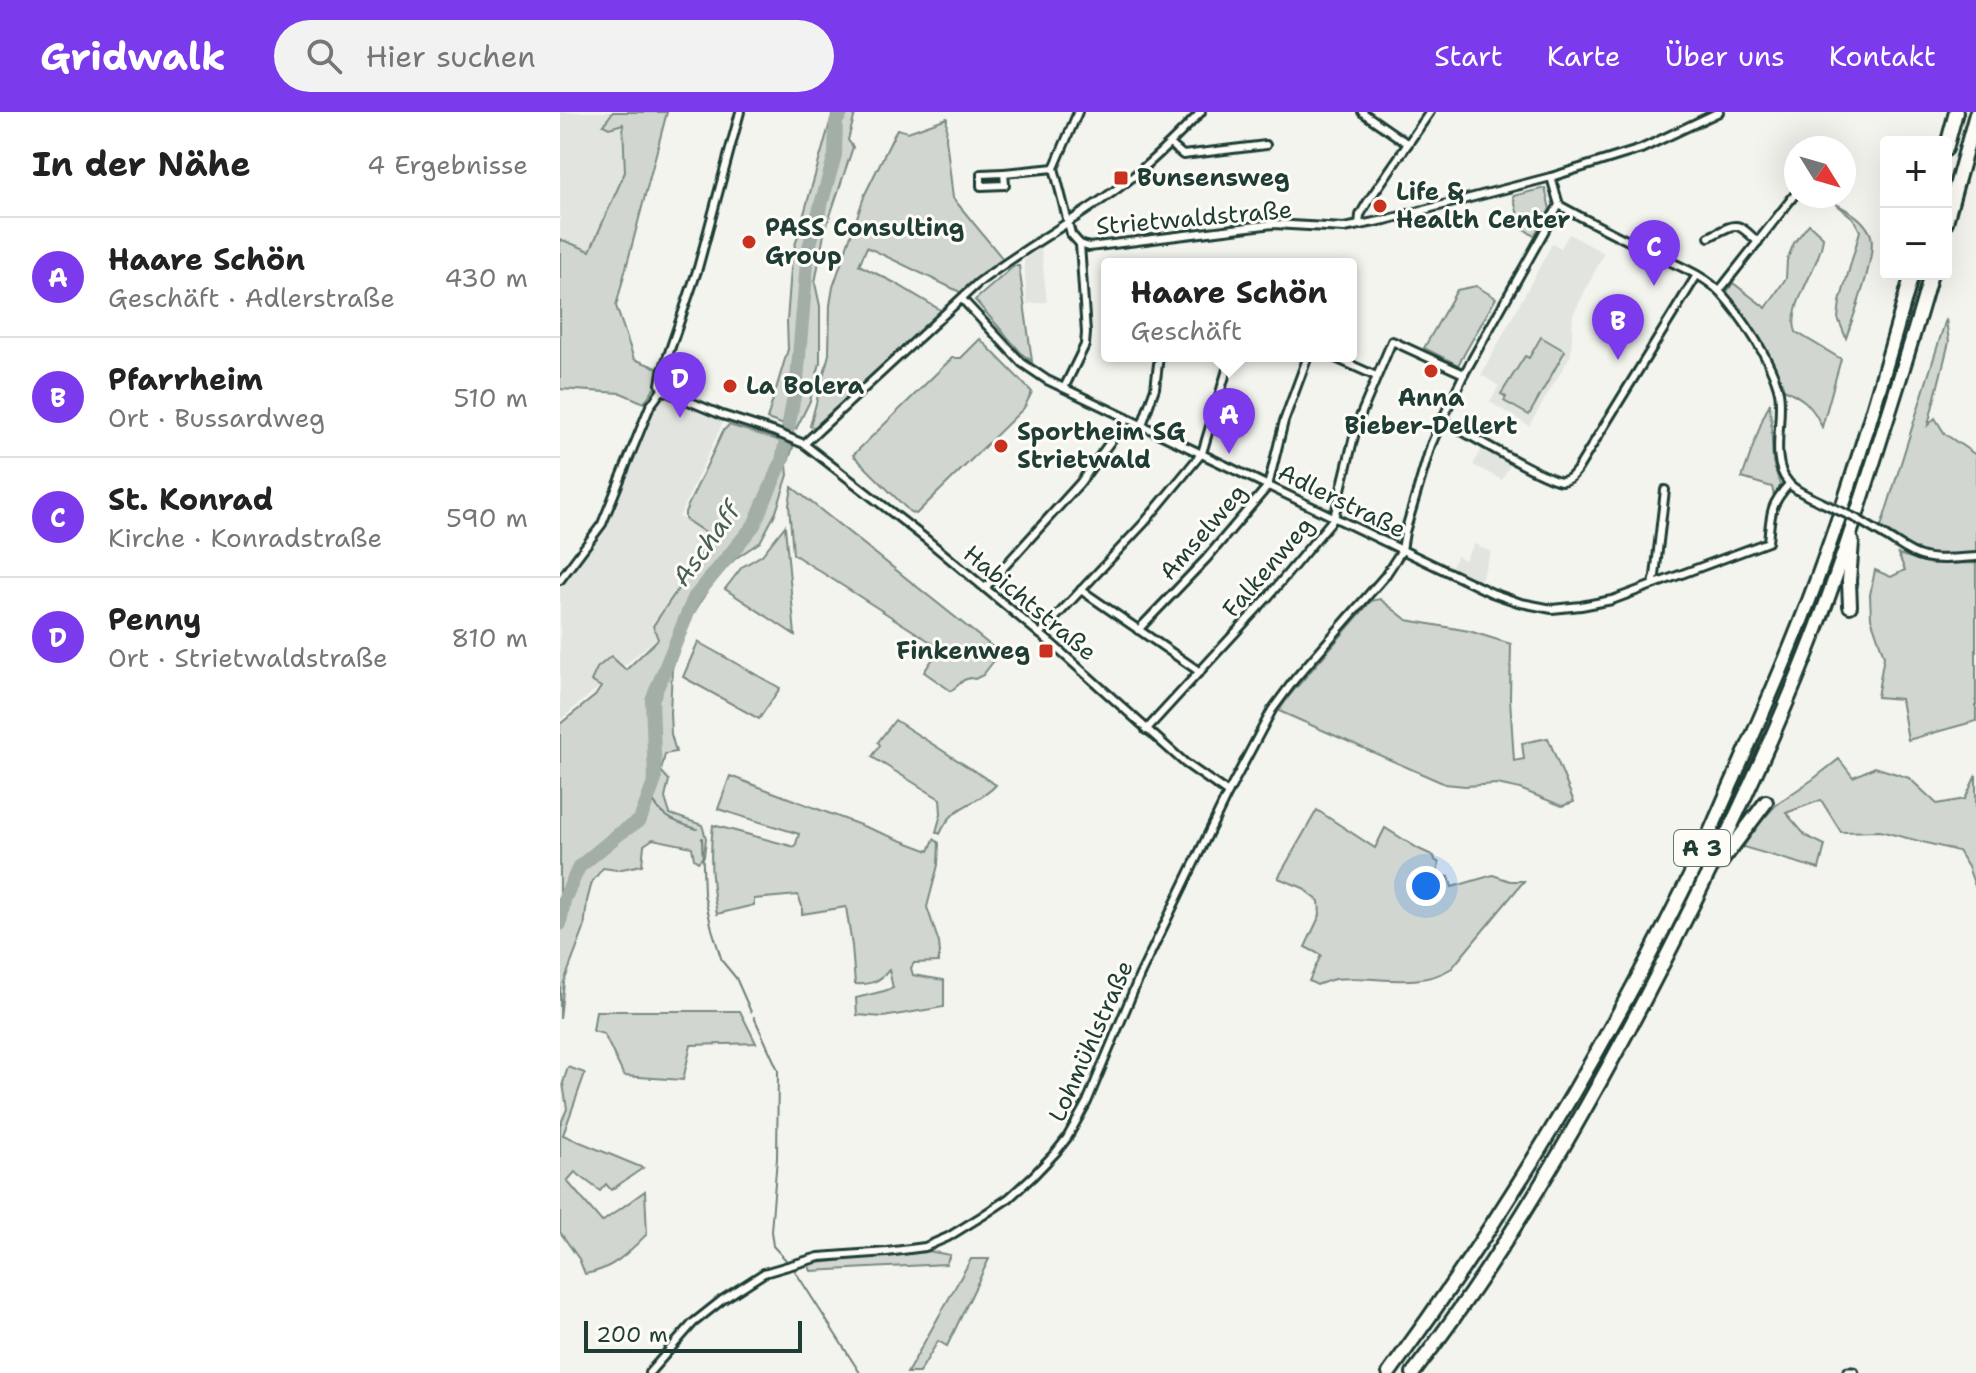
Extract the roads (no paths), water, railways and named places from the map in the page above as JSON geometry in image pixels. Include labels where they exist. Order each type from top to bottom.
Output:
[{"type":"highway","points":[[1950,136],[1956,112]]},
{"type":"highway","points":[[1950,208],[1976,114]]},
{"type":"highway","name":"A 3","points":[[1389,1373],[1439,1306],[1533,1161],[1601,1046],[1684,889],[1774,689],[1816,581],[1884,376],[1910,280]]},
{"type":"highway","name":"A 3","points":[[1413,1373],[1455,1319],[1551,1170],[1701,891],[1763,759],[1826,604],[1929,280]]},
{"type":"highway","points":[[1850,606],[1853,527]]},
{"type":"highway","points":[[1701,891],[1766,802]]},
{"type":"street","points":[[740,112],[702,256],[660,384],[662,390],[804,444]]},
{"type":"street","points":[[1078,112],[1054,168],[1067,222],[1124,184],[1201,112]]},
{"type":"street","points":[[1362,112],[1408,144]]},
{"type":"street","points":[[1359,225],[1360,215],[1367,203],[1430,112]]},
{"type":"street","name":"Strietwaldstraße","points":[[804,444],[978,283],[1007,260],[1067,222],[1071,234],[1080,244],[1089,247],[1273,224],[1336,228],[1359,225],[1551,177],[1641,149],[1719,112]]},
{"type":"street","points":[[1170,144],[1183,155],[1266,145]]},
{"type":"street","points":[[1004,173],[1054,168]]},
{"type":"street","points":[[1551,177],[1559,205],[1697,275],[1719,291],[1751,334],[1776,381],[1780,406],[1779,457],[1781,470],[1789,484],[1926,557],[1976,557]]},
{"type":"street","points":[[1402,550],[1431,445],[1442,420],[1464,374],[1559,205]]},
{"type":"street","points":[[1719,291],[1784,208]]},
{"type":"street","points":[[1709,237],[1733,225],[1741,226],[1758,242]]},
{"type":"street","points":[[1064,388],[1085,345],[1080,244]]},
{"type":"street","points":[[1442,420],[1541,474],[1561,481],[1569,479],[1697,275]]},
{"type":"street","name":"Adlerstraße","points":[[962,299],[1030,371],[1492,593],[1521,603],[1552,609],[1612,600],[1768,542],[1775,499],[1789,484]]},
{"type":"street","name":"Falkenweg","points":[[1146,730],[1305,555],[1334,518],[1357,424],[1392,341],[1464,374]]},
{"type":"street","points":[[1142,425],[1155,388],[1158,362]]},
{"type":"street","points":[[1040,634],[1144,523],[1202,453],[1229,362]]},
{"type":"street","name":"Amselweg","points":[[1138,630],[1206,559],[1268,486],[1284,421],[1306,362]]},
{"type":"street","points":[[1344,362],[1376,376]]},
{"type":"street","points":[[560,580],[602,524],[650,406],[662,390]]},
{"type":"street","points":[[985,588],[1080,483],[1127,419]]},
{"type":"street","name":"Habichtstraße","points":[[804,444],[926,539],[1040,634],[1185,763],[1228,793]]},
{"type":"street","points":[[1653,584],[1665,490]]},
{"type":"street","name":"Lohmühlstraße","points":[[649,1373],[693,1323],[764,1273],[819,1257],[925,1247],[982,1216],[1009,1198],[1033,1176],[1067,1138],[1087,1102],[1140,975],[1272,710],[1295,679],[1385,576],[1402,550]]},
{"type":"street","points":[[1081,590],[1200,672]]},
{"type":"waterway","name":"Aschaff","points":[[560,924],[564,900],[579,867],[640,820],[655,780],[652,700],[694,598],[754,525],[782,461],[797,380],[808,251],[835,155],[836,122],[842,112]]},
{"type":"waterway","points":[[649,794],[668,818],[697,829]]},
{"type":"waterway","points":[[702,838],[704,894],[712,929],[722,961],[736,978],[751,1012]]},
{"type":"waterway","points":[[754,1017],[778,1070],[777,1158],[771,1231],[773,1246],[786,1260]]},
{"type":"waterway","points":[[795,1271],[860,1373]]},
{"type":"place","name":"Bunsensweg","points":[[1121,178]]},
{"type":"place","name":"Life & Health Center","points":[[1380,206]]},
{"type":"place","name":"PASS Consulting Group","points":[[749,242]]},
{"type":"place","name":"St. Konrad","points":[[1654,286]]},
{"type":"place","name":"Pfarrheim","points":[[1618,360]]},
{"type":"place","name":"Anna Bieber-Dellert","points":[[1431,371]]},
{"type":"place","name":"La Bolera","points":[[730,386]]},
{"type":"place","name":"Penny","points":[[680,418]]},
{"type":"place","name":"Sportheim SG Strietwald","points":[[1001,446]]},
{"type":"place","name":"Haare Schön","points":[[1229,454]]},
{"type":"place","name":"Finkenweg","points":[[1046,651]]}]
